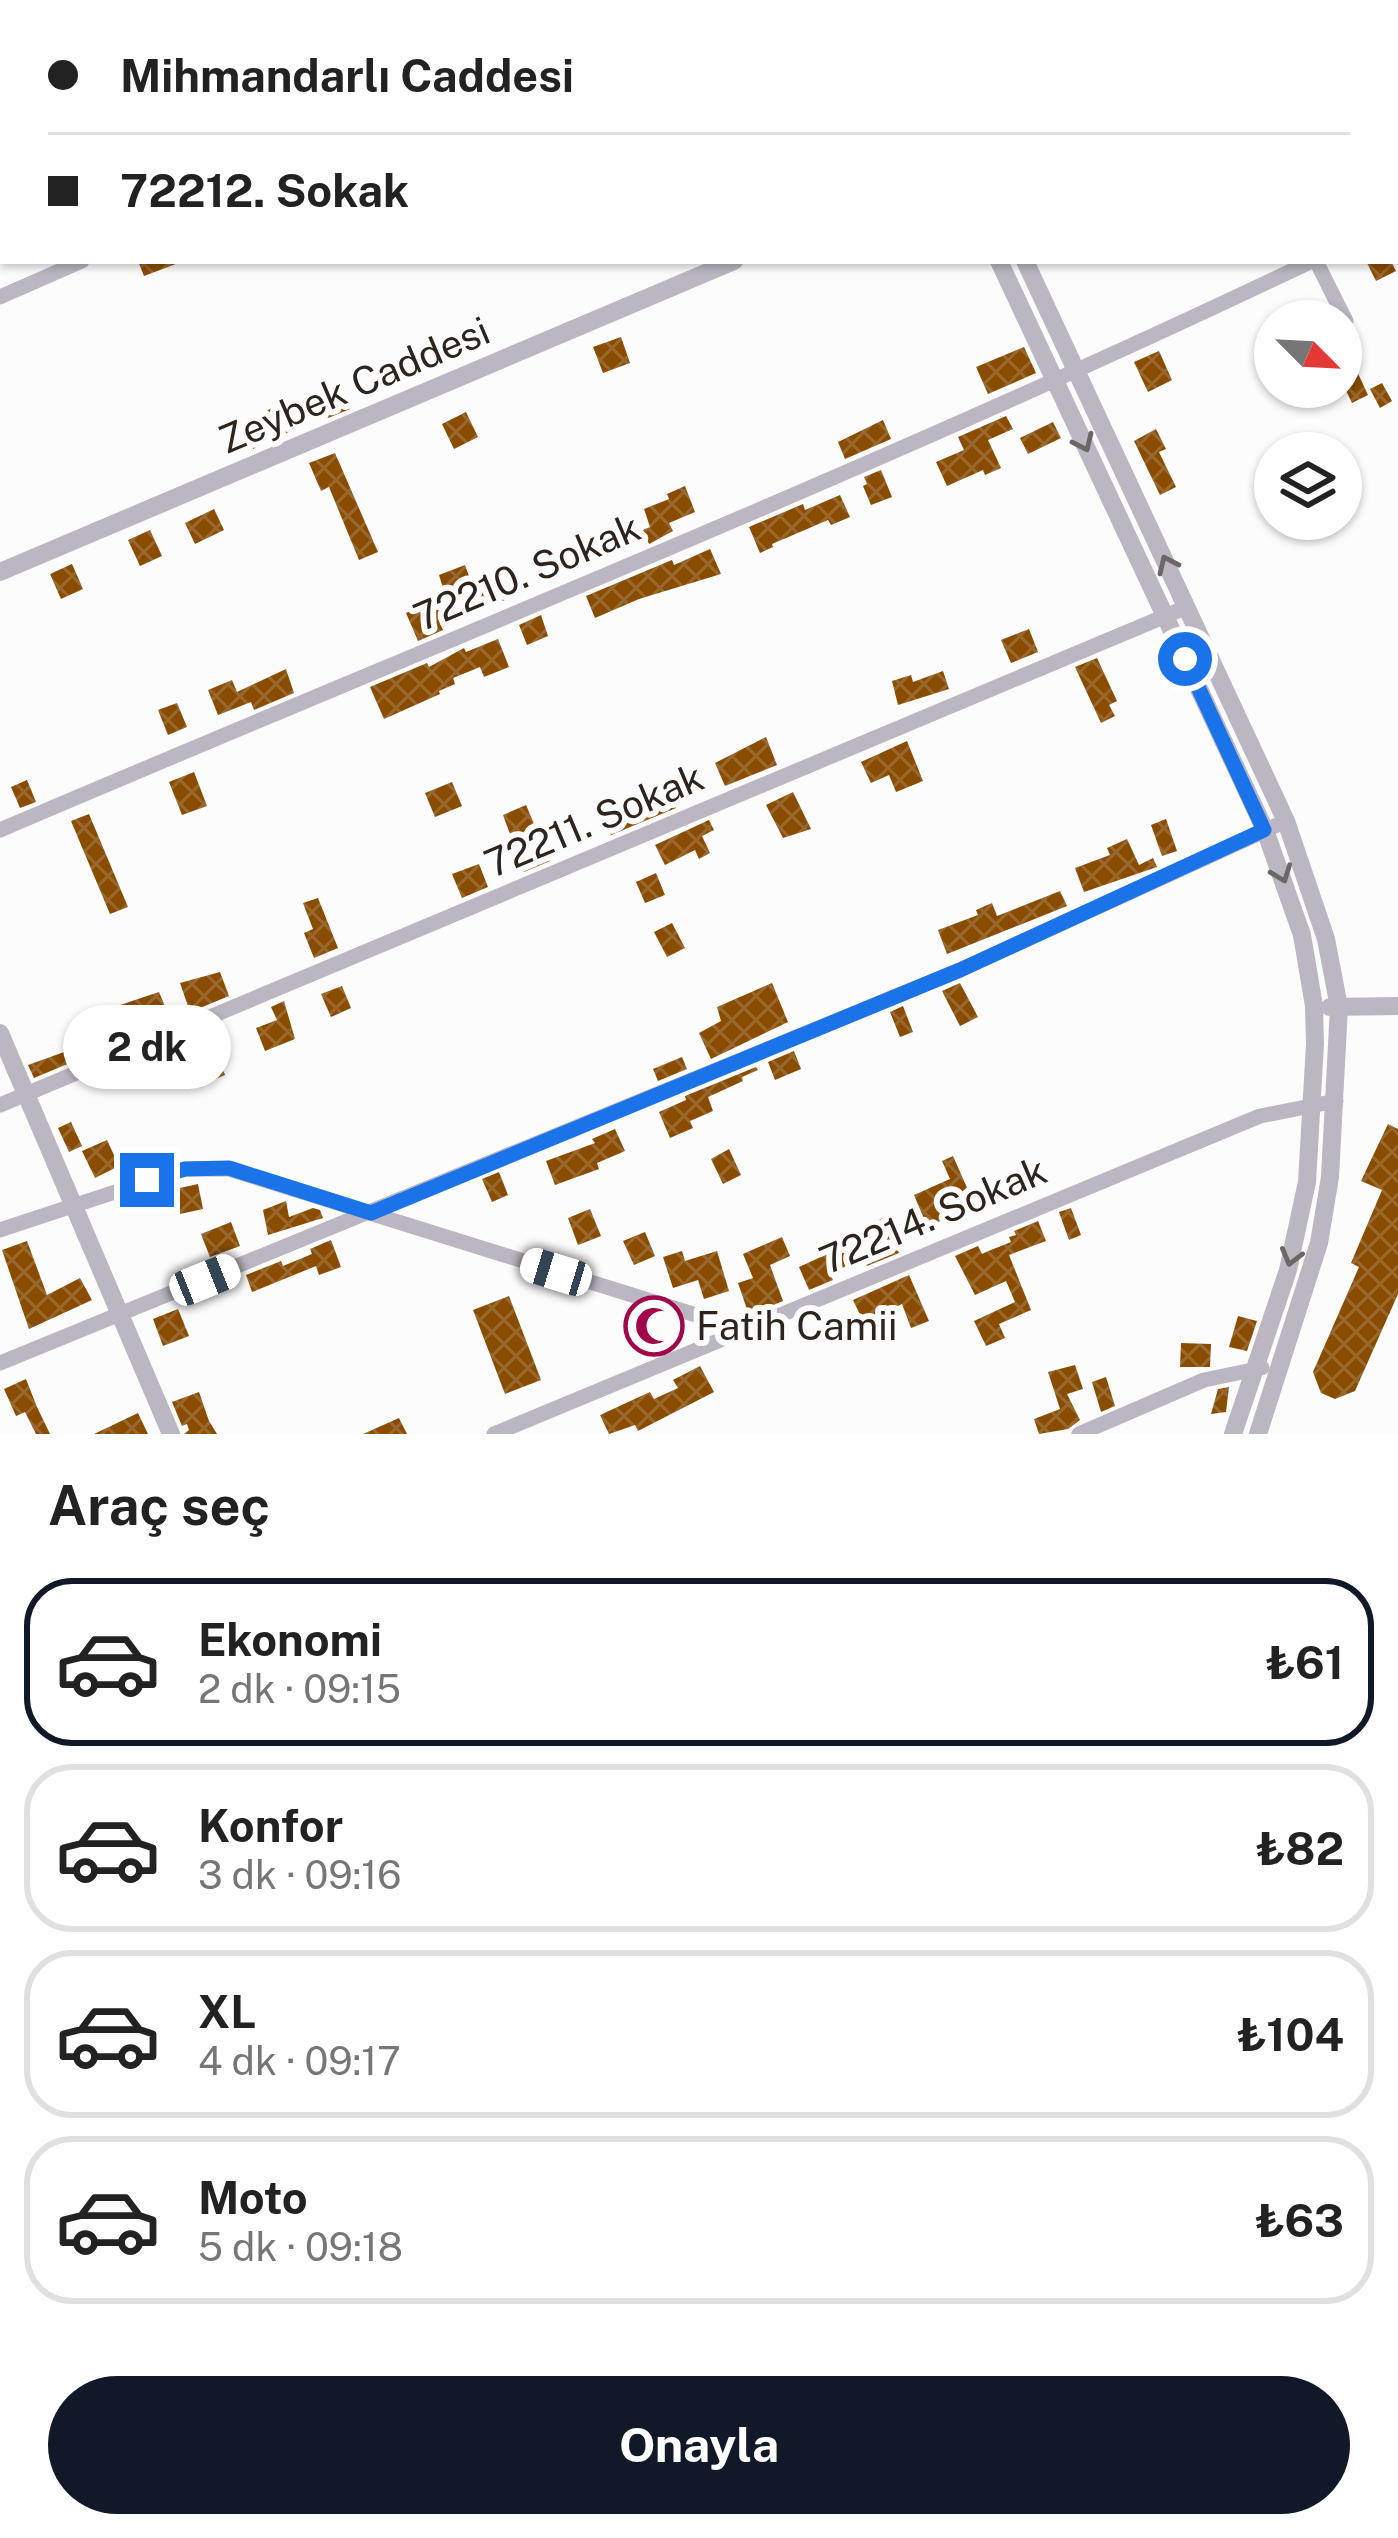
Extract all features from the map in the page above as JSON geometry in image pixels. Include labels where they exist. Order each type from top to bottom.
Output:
[{"type":"street","points":[[0,297],[75,264]]},
{"type":"street","name":"Zeybek Caddesi","points":[[0,572],[727,264]]},
{"type":"street","points":[[1000,264],[1264,830],[1302,935],[1314,1006],[1312,1141],[1301,1220],[1233,1434]]},
{"type":"street","points":[[1026,264],[1286,821],[1320,917],[1339,1007],[1330,1178],[1319,1244],[1258,1434]]},
{"type":"street","name":"72210. Sokak","points":[[0,830],[795,496],[1079,372],[1308,264]]},
{"type":"street","points":[[1316,264],[1335,300]]},
{"type":"street","name":"72211. Sokak","points":[[0,1105],[1187,607]]},
{"type":"street","points":[[0,1363],[960,970],[1286,821]]},
{"type":"street","points":[[1314,1006],[1398,1006]]},
{"type":"street","points":[[0,1033],[172,1434]]},
{"type":"street","name":"72214. Sokak","points":[[494,1434],[1260,1116],[1336,1101]]},
{"type":"street","points":[[0,1230],[185,1169],[213,1167],[247,1173],[744,1330]]},
{"type":"street","points":[[1079,1434],[1204,1380],[1283,1366]]},
{"type":"building","points":[[139,264],[176,264],[144,276]]},
{"type":"building","points":[[1368,264],[1392,264],[1396,271],[1376,281]]},
{"type":"building","points":[[621,337],[630,363],[603,373],[593,347]]},
{"type":"building","points":[[1024,347],[1036,373],[988,394],[976,367]]},
{"type":"building","points":[[1159,351],[1172,380],[1148,392],[1134,362]]},
{"type":"building","points":[[1382,383],[1392,401],[1380,408],[1370,389]]},
{"type":"building","points":[[342,394],[350,409],[328,418],[321,404]]},
{"type":"building","points":[[276,406],[289,432],[253,449],[241,423]]},
{"type":"building","points":[[466,412],[478,437],[454,449],[442,424]]},
{"type":"building","points":[[1006,416],[1013,429],[988,440],[1001,468],[985,475],[983,470],[947,486],[936,462],[964,450],[958,437]]},
{"type":"building","points":[[883,420],[891,439],[845,459],[838,442]]},
{"type":"building","points":[[1053,422],[1061,438],[1028,454],[1020,438]]},
{"type":"building","points":[[1156,429],[1166,449],[1159,452],[1176,487],[1160,495],[1134,441]]},
{"type":"building","points":[[335,453],[378,552],[359,560],[329,487],[321,491],[309,463]]},
{"type":"building","points":[[881,470],[892,497],[871,505],[864,477]]},
{"type":"building","points":[[685,486],[695,512],[669,523],[673,531],[649,544],[643,530],[650,527],[644,509]]},
{"type":"building","points":[[840,495],[850,517],[831,525],[828,520],[760,553],[749,527],[803,504],[805,510]]},
{"type":"building","points":[[214,509],[224,530],[195,544],[185,523]]},
{"type":"building","points":[[150,530],[162,556],[140,566],[128,540]]},
{"type":"building","points":[[710,549],[721,574],[595,618],[586,596]]},
{"type":"building","points":[[72,564],[83,589],[61,599],[50,574]]},
{"type":"building","points":[[465,565],[474,590],[499,578],[508,599],[440,623],[443,630],[418,641],[406,613],[431,602],[428,594],[443,588],[439,575]]},
{"type":"building","points":[[541,615],[548,636],[527,645],[519,625]]},
{"type":"building","points":[[1029,629],[1038,652],[1011,663],[1001,640]]},
{"type":"building","points":[[498,639],[509,667],[484,677],[480,667],[453,678],[455,684],[440,694],[384,719],[370,687]]},
{"type":"building","points":[[1097,658],[1117,701],[1109,705],[1115,716],[1101,723],[1075,667]]},
{"type":"building","points":[[286,669],[294,693],[254,710],[251,702],[218,715],[208,690],[232,680],[237,692]]},
{"type":"building","points":[[943,671],[949,689],[898,705],[892,681],[911,675],[913,682]]},
{"type":"building","points":[[177,703],[187,727],[168,735],[158,710]]},
{"type":"building","points":[[766,737],[777,765],[725,786],[715,763]]},
{"type":"building","points":[[907,741],[923,781],[896,792],[889,775],[871,783],[861,762]]},
{"type":"building","points":[[194,772],[207,806],[182,815],[169,782]]},
{"type":"building","points":[[27,780],[36,802],[20,808],[11,787]]},
{"type":"building","points":[[452,782],[462,806],[435,817],[425,793]]},
{"type":"building","points":[[668,786],[676,808],[611,835],[604,815]]},
{"type":"building","points":[[793,792],[811,829],[783,838],[766,805]]},
{"type":"building","points":[[526,805],[550,861],[524,872],[503,815]]},
{"type":"building","points":[[89,814],[128,907],[110,914],[71,821]]},
{"type":"building","points":[[1166,819],[1177,851],[1162,856],[1151,825]]},
{"type":"building","points":[[709,820],[714,830],[702,836],[710,853],[699,859],[695,850],[665,865],[655,845]]},
{"type":"building","points":[[1127,839],[1139,865],[1153,858],[1157,867],[1084,892],[1075,868],[1110,855],[1107,848]]},
{"type":"building","points":[[479,864],[488,887],[462,898],[452,874]]},
{"type":"building","points":[[656,873],[665,895],[645,903],[636,882]]},
{"type":"building","points":[[1060,891],[1067,906],[947,954],[938,930],[978,915],[976,910],[992,903],[997,916]]},
{"type":"building","points":[[318,898],[338,948],[314,958],[304,933],[313,929],[303,903]]},
{"type":"building","points":[[672,923],[685,948],[667,957],[654,932]]},
{"type":"building","points":[[220,972],[229,996],[190,1012],[180,983]]},
{"type":"building","points":[[772,983],[788,1022],[711,1059],[699,1033],[721,1021],[717,1007]]},
{"type":"building","points":[[960,983],[978,1017],[960,1026],[942,991]]},
{"type":"building","points":[[342,986],[351,1008],[331,1017],[321,994]]},
{"type":"building","points":[[159,992],[169,1016],[121,1033],[111,1008]]},
{"type":"building","points":[[284,1001],[295,1039],[265,1051],[256,1028],[277,1020],[271,1007]]},
{"type":"building","points":[[903,1006],[913,1032],[900,1037],[890,1012]]},
{"type":"building","points":[[113,1025],[120,1042],[34,1078],[28,1065],[92,1042],[97,1032]]},
{"type":"building","points":[[209,1037],[225,1075],[201,1085],[194,1071],[209,1065],[200,1040]]},
{"type":"building","points":[[794,1051],[801,1069],[775,1080],[768,1062]]},
{"type":"building","points":[[682,1057],[687,1069],[658,1081],[653,1069]]},
{"type":"building","points":[[756,1067],[743,1081],[708,1097],[713,1111],[690,1121],[693,1128],[670,1138],[659,1112]]},
{"type":"building","points":[[71,1122],[82,1146],[69,1152],[58,1128]]},
{"type":"building","points":[[1388,1124],[1398,1129],[1398,1294],[1355,1391],[1335,1399],[1321,1393],[1313,1372],[1359,1267],[1351,1263],[1382,1190],[1361,1181]]},
{"type":"building","points":[[615,1129],[625,1151],[597,1163],[599,1169],[555,1185],[546,1161],[595,1143],[592,1139]]},
{"type":"building","points":[[107,1140],[119,1166],[95,1178],[82,1151]]},
{"type":"building","points":[[729,1149],[741,1175],[723,1184],[711,1159]]},
{"type":"building","points":[[953,1156],[976,1208],[927,1226],[914,1195],[950,1179],[942,1161]]},
{"type":"building","points":[[499,1172],[508,1195],[492,1202],[482,1179]]},
{"type":"building","points":[[198,1184],[203,1209],[180,1214],[180,1188]]},
{"type":"building","points":[[286,1201],[289,1217],[313,1208],[323,1218],[268,1235],[263,1210]]},
{"type":"building","points":[[1071,1208],[1081,1235],[1069,1240],[1059,1212]]},
{"type":"building","points":[[590,1209],[601,1236],[578,1245],[568,1218]]},
{"type":"building","points":[[883,1218],[899,1253],[867,1266],[863,1258],[830,1274],[833,1280],[809,1290],[799,1267],[834,1251],[829,1243]]},
{"type":"building","points":[[1038,1221],[1046,1241],[1009,1255],[1031,1310],[999,1324],[1005,1338],[986,1346],[974,1321],[1015,1302],[1006,1281],[975,1295],[955,1256],[978,1246],[982,1254],[1011,1242],[1014,1231]]},
{"type":"building","points":[[231,1222],[240,1246],[210,1257],[201,1234]]},
{"type":"building","points":[[645,1232],[655,1256],[634,1265],[623,1241]]},
{"type":"building","points":[[782,1237],[790,1256],[770,1265],[783,1301],[749,1315],[738,1283],[753,1278],[743,1254]]},
{"type":"building","points":[[331,1240],[341,1267],[319,1275],[316,1266],[252,1292],[246,1275],[281,1261],[283,1266]]},
{"type":"building","points":[[27,1241],[47,1295],[80,1278],[92,1300],[29,1329],[2,1250]]},
{"type":"building","points":[[682,1251],[685,1261],[717,1251],[729,1291],[704,1299],[698,1280],[673,1288],[663,1257]]},
{"type":"building","points":[[909,1275],[929,1321],[911,1328],[902,1304],[864,1323],[853,1300]]},
{"type":"building","points":[[509,1296],[541,1380],[505,1394],[473,1310]]},
{"type":"building","points":[[178,1309],[189,1336],[163,1346],[153,1319]]},
{"type":"building","name":"Fatih Camii","points":[[643,1311],[674,1321],[663,1346],[634,1334]]},
{"type":"building","points":[[1238,1316],[1257,1321],[1247,1351],[1229,1347]]},
{"type":"building","points":[[1181,1343],[1211,1344],[1210,1367],[1180,1367]]},
{"type":"building","points":[[1075,1365],[1083,1389],[1067,1394],[1080,1420],[1068,1429],[1039,1434],[1034,1419],[1060,1409],[1048,1372]]},
{"type":"building","points":[[700,1366],[714,1392],[638,1431],[635,1425],[609,1434],[600,1415],[650,1392],[654,1399],[678,1388],[673,1380]]},
{"type":"building","points":[[1106,1377],[1115,1406],[1101,1412],[1092,1382]]},
{"type":"building","points":[[26,1379],[50,1434],[36,1434],[25,1412],[16,1416],[4,1389]]},
{"type":"building","points":[[1229,1387],[1226,1412],[1211,1414],[1218,1389]]},
{"type":"building","points":[[199,1392],[217,1434],[184,1434],[189,1430],[187,1424],[182,1426],[172,1402]]},
{"type":"building","points":[[138,1413],[148,1434],[94,1434]]},
{"type":"building","points":[[399,1418],[407,1434],[363,1434]]},
{"type":"place","name":"Fatih Camii","points":[[654,1326]]},
{"type":"route","points":[[147,1180],[185,1169],[229,1168],[371,1213],[960,970],[1264,830],[1185,659]]}]
